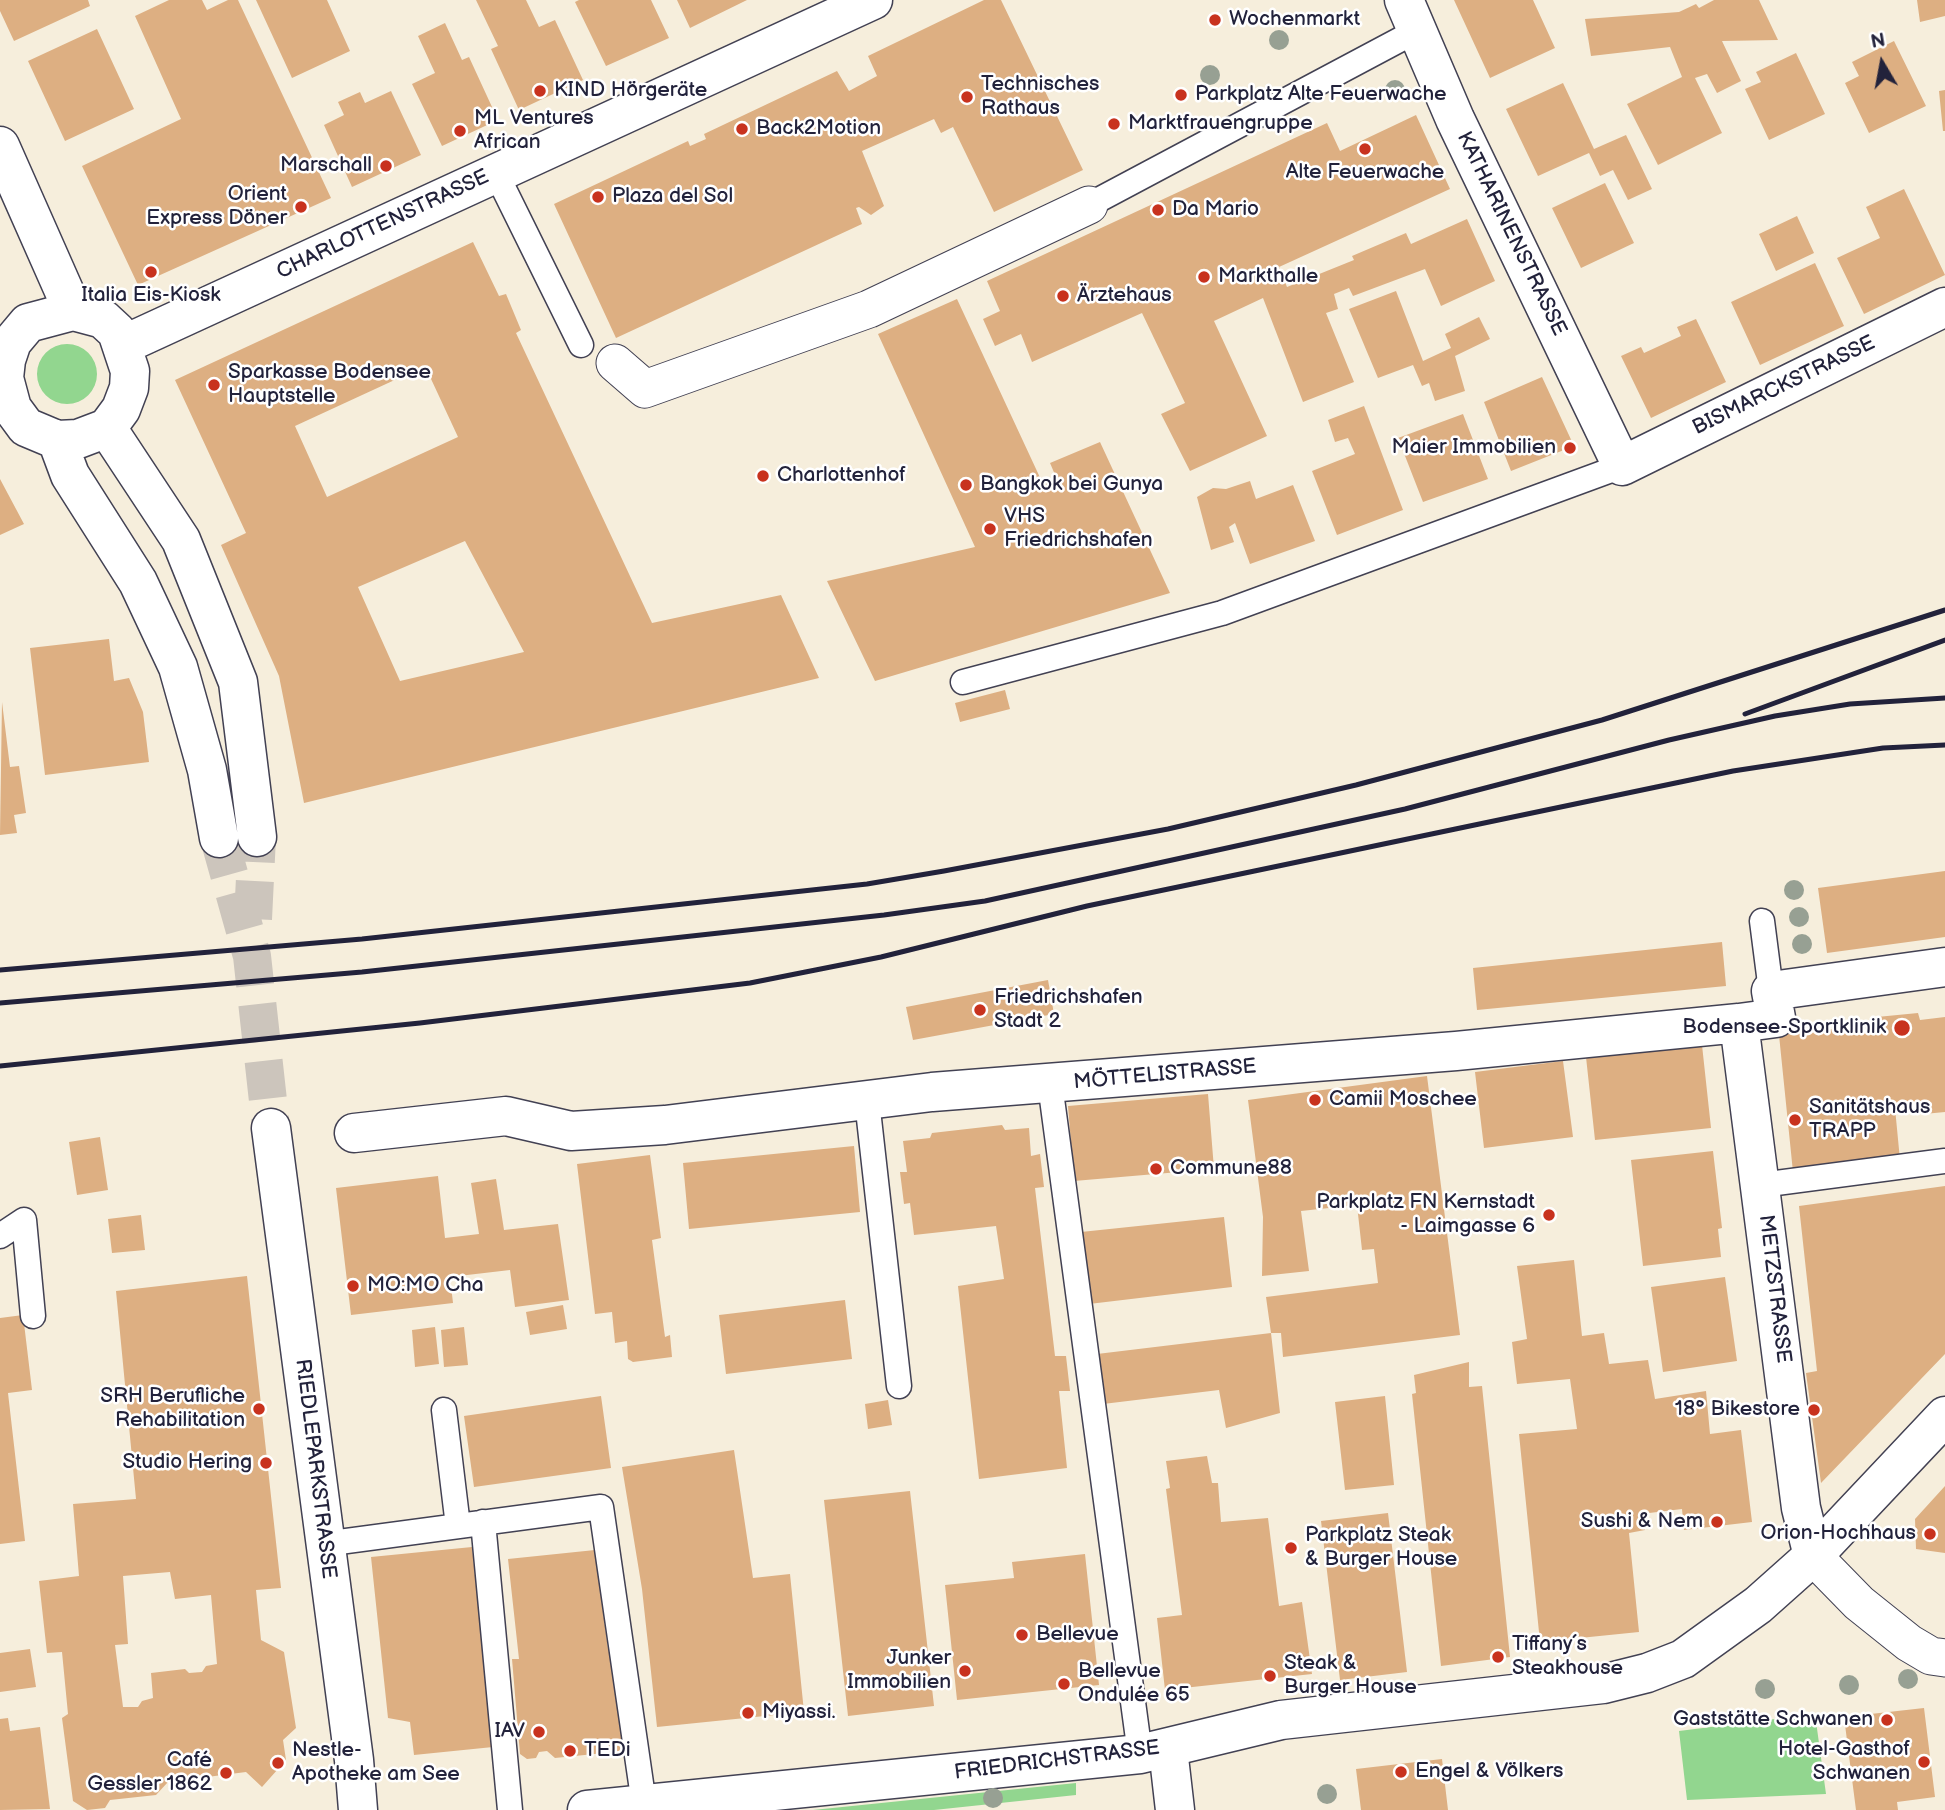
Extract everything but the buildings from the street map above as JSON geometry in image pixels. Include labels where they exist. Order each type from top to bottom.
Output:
[{"type":"street","name":"CHARLOTTENSTRASSE","points":[[123,345],[705,80],[873,0]]},
{"type":"street","name":"KATHARINENSTRASSE","points":[[1411,15],[1455,119],[1622,466]]},
{"type":"street","points":[[0,146],[73,310]]},
{"type":"street","points":[[615,363],[645,389],[869,309],[1089,205]]},
{"type":"street","name":"BISMARCKSTRASSE","points":[[1622,466],[1945,307]]},
{"type":"street","points":[[73,310],[103,319],[117,332],[123,345],[130,371],[129,388],[121,409],[107,428],[78,439],[57,440],[26,427],[12,408],[4,354],[28,323],[73,310]]},
{"type":"street","points":[[107,428],[181,540],[238,682],[257,837]]},
{"type":"street","points":[[57,440],[70,475],[138,582],[178,667],[207,770],[219,838]]},
{"type":"street","points":[[1772,997],[1945,967]]},
{"type":"street","name":"MÖTTELISTRASSE","points":[[354,1133],[506,1116],[571,1131],[638,1127],[867,1101],[1442,1052],[1739,1023],[1776,1017],[1772,997]]},
{"type":"street","name":"METZSTRASSE","points":[[1739,1023],[1801,1508],[1813,1556]]},
{"type":"street","name":"RIEDLEPARKSTRASSE","points":[[271,1128],[354,1760],[358,1810]]},
{"type":"street","name":"FRIEDRICHSTRASSE","points":[[587,1810],[1154,1751],[1281,1720],[1603,1684],[1647,1673],[1683,1659],[1758,1605],[1813,1556],[1945,1416]]},
{"type":"street","points":[[1813,1556],[1858,1603],[1909,1643],[1931,1656],[1945,1658]]},
{"type":"street","points":[[1154,1751],[1175,1810]]},
{"type":"lane","points":[[1089,205],[1411,15]]},
{"type":"lane","points":[[496,173],[581,345]]},
{"type":"lane","points":[[963,682],[1222,613],[1622,466]]},
{"type":"lane","points":[[1762,921],[1772,997],[1896,988]]},
{"type":"lane","points":[[1050,1084],[1154,1751]]},
{"type":"lane","points":[[867,1101],[899,1386]]},
{"type":"lane","points":[[1761,1185],[1945,1161]]},
{"type":"lane","points":[[0,1236],[24,1220],[33,1316]]},
{"type":"lane","points":[[444,1409],[470,1524],[510,1810]]},
{"type":"lane","points":[[324,1544],[601,1507],[644,1804]]},
{"type":"green space","points":[[61,344],[73,344],[92,357],[97,374],[95,386],[84,399],[73,404],[61,404],[42,391],[37,380],[37,368],[50,349]]},
{"type":"green space","points":[[1815,1714],[1826,1794],[1687,1800],[1679,1731]]},
{"type":"green space","points":[[1076,1783],[1076,1795],[934,1810],[813,1810]]},
{"type":"tunnel","points":[[253,919],[257,837]]},
{"type":"tunnel","points":[[219,838],[252,956],[271,1128]]},
{"type":"railway","points":[[0,970],[362,939],[867,884],[944,871],[1168,829],[1356,785],[1602,720],[1945,610]]},
{"type":"railway","points":[[1745,714],[1945,640]]},
{"type":"railway","points":[[0,1003],[362,972],[884,915],[985,901],[1405,809],[1669,740],[1775,716],[1850,704],[1945,698]]},
{"type":"railway","points":[[0,1066],[420,1023],[750,983],[881,957],[1087,906],[1733,771],[1883,748],[1945,745]]},
{"type":"place","name":"Wochenmarkt","points":[[1215,20]]},
{"type":"place","name":"KIND Hörgeräte","points":[[540,91]]},
{"type":"place","name":"Parkplatz Alte Feuerwache","points":[[1181,95]]},
{"type":"place","name":"Technisches Rathaus","points":[[967,97]]},
{"type":"place","name":"Marktfrauengruppe","points":[[1114,124]]},
{"type":"place","name":"Back2Motion","points":[[742,129]]},
{"type":"place","name":"ML Ventures African","points":[[460,131]]},
{"type":"place","name":"Alte Feuerwache","points":[[1365,149]]},
{"type":"place","name":"Marschall","points":[[386,166]]},
{"type":"place","name":"Plaza del Sol","points":[[598,197]]},
{"type":"place","name":"Orient Express Döner","points":[[301,207]]},
{"type":"place","name":"Da Mario","points":[[1158,210]]},
{"type":"place","name":"Italia Eis-Kiosk","points":[[151,272]]},
{"type":"place","name":"Markthalle","points":[[1204,277]]},
{"type":"place","name":"Ärztehaus","points":[[1063,296]]},
{"type":"place","name":"Sparkasse Bodensee Hauptstelle","points":[[214,385]]},
{"type":"place","name":"Maier Immobilien","points":[[1570,448]]},
{"type":"place","name":"Charlottenhof","points":[[763,476]]},
{"type":"place","name":"Bangkok bei Gunya","points":[[966,485]]},
{"type":"place","name":"VHS Friedrichshafen","points":[[990,529]]},
{"type":"place","name":"Friedrichshafen Stadt 2","points":[[980,1010]]},
{"type":"place","name":"Bodensee-Sportklinik","points":[[1902,1028]]},
{"type":"place","name":"Camii Moschee","points":[[1315,1100]]},
{"type":"place","name":"Sanitätshaus TRAPP","points":[[1795,1120]]},
{"type":"place","name":"Commune88","points":[[1156,1169]]},
{"type":"place","name":"Parkplatz FN Kernstadt - Laimgasse 6","points":[[1549,1215]]},
{"type":"place","name":"MO:MO Cha","points":[[353,1286]]},
{"type":"place","name":"SRH Berufliche Rehabilitation","points":[[259,1409]]},
{"type":"place","name":"18° Bikestore","points":[[1814,1410]]},
{"type":"place","name":"Studio Hering","points":[[266,1463]]},
{"type":"place","name":"Sushi & Nem","points":[[1717,1522]]},
{"type":"place","name":"Orion-Hochhaus","points":[[1930,1534]]},
{"type":"place","name":"Parkplatz Steak & Burger House","points":[[1291,1548]]},
{"type":"place","name":"Bellevue","points":[[1022,1635]]},
{"type":"place","name":"Tiffany´s Steakhouse","points":[[1498,1657]]},
{"type":"place","name":"Junker Immobilien","points":[[965,1671]]},
{"type":"place","name":"Steak & Burger House","points":[[1270,1676]]},
{"type":"place","name":"Bellevue Ondulée 65","points":[[1064,1684]]},
{"type":"place","name":"Miyassi.","points":[[748,1713]]},
{"type":"place","name":"Gaststätte Schwanen","points":[[1887,1720]]},
{"type":"place","name":"IAV","points":[[539,1732]]},
{"type":"place","name":"TEDi","points":[[570,1751]]},
{"type":"place","name":"Hotel-Gasthof Schwanen","points":[[1924,1762]]},
{"type":"place","name":"Nestle- Apotheke am See","points":[[278,1763]]},
{"type":"place","name":"Engel & Völkers","points":[[1401,1772]]},
{"type":"place","name":"Café Gessler 1862","points":[[226,1773]]}]
